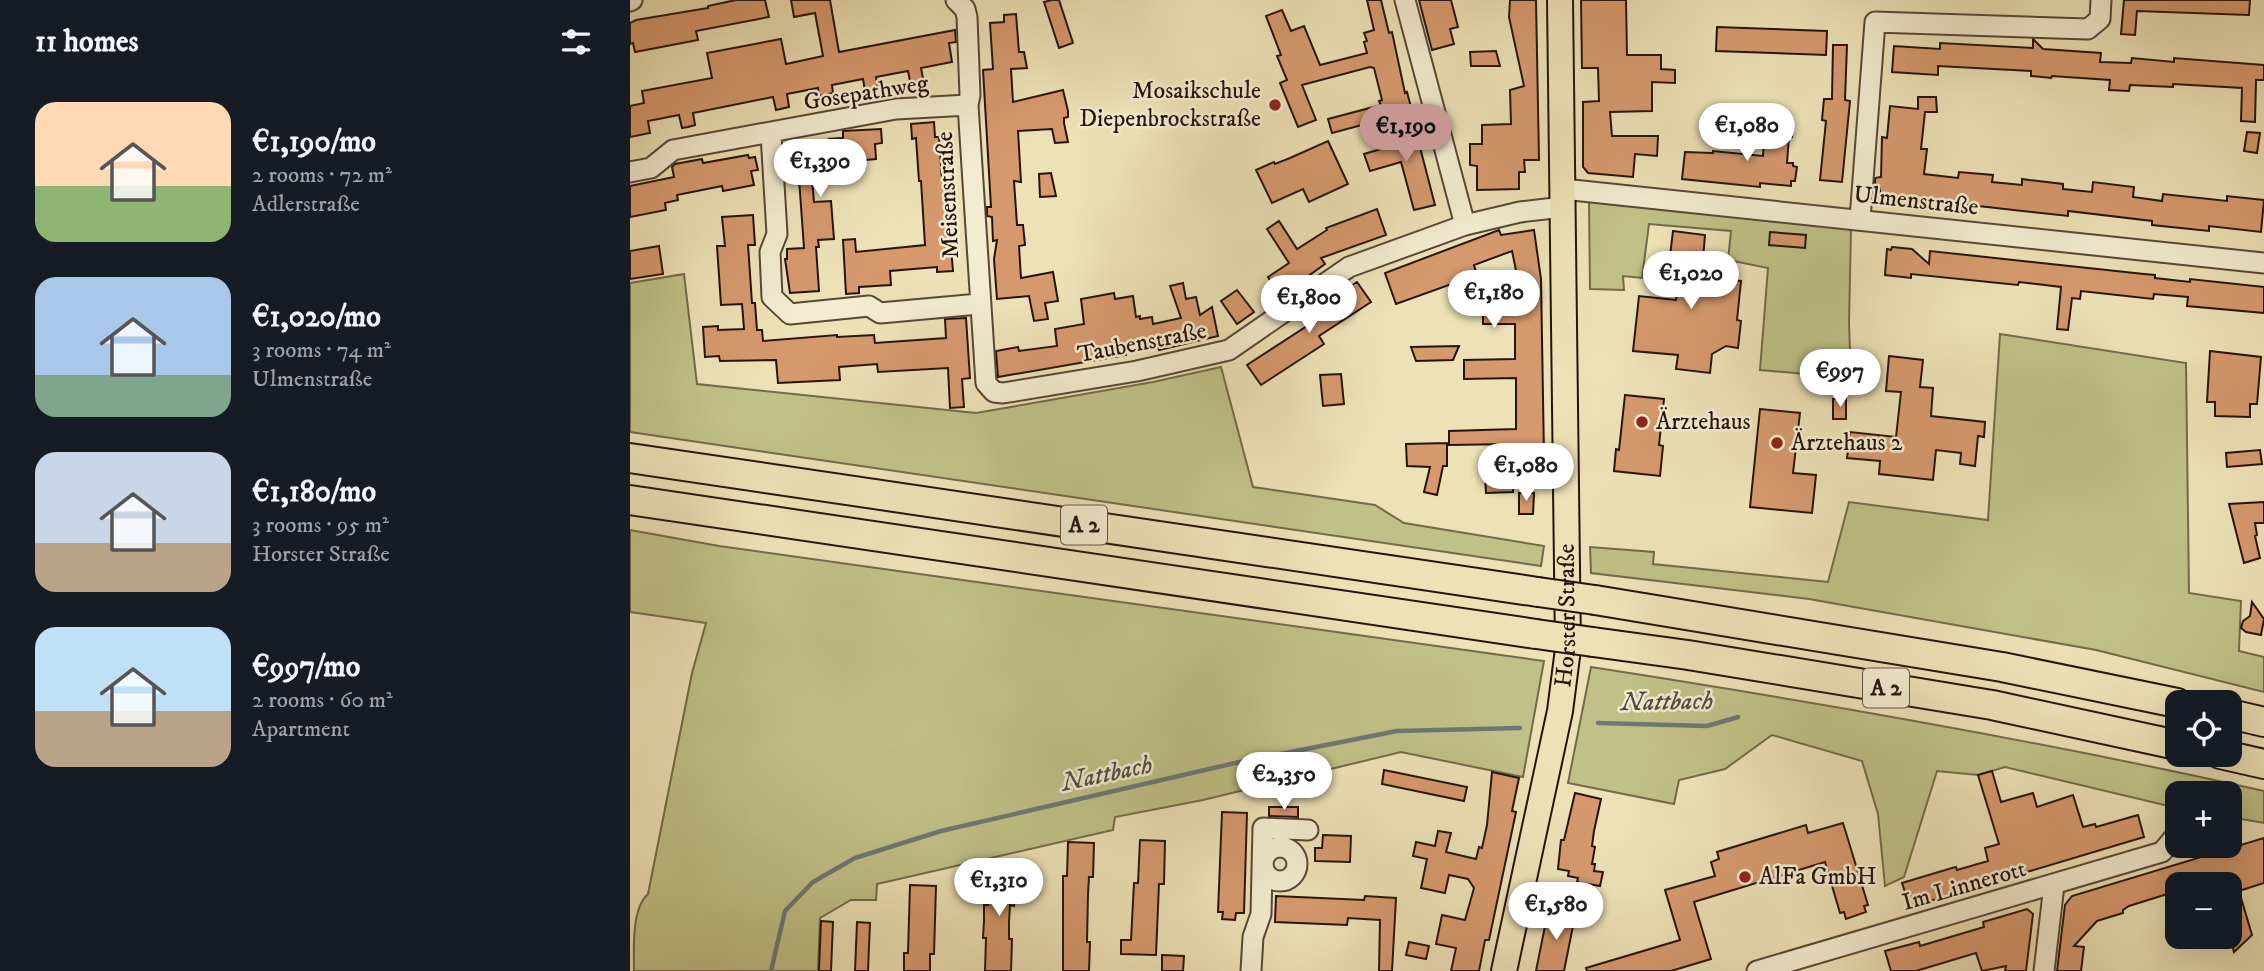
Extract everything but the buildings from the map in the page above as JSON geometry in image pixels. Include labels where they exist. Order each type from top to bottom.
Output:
[{"type":"highway","name":"A 2","points":[[630,458],[1595,600],[2002,667],[2165,701]]},
{"type":"highway","name":"A 2","points":[[630,500],[1688,655],[1992,705],[2165,742]]},
{"type":"highway","points":[[2242,717],[2264,722]]},
{"type":"highway","points":[[2242,759],[2264,764]]},
{"type":"main road","name":"Horster Straße","points":[[1504,971],[1560,711],[1568,649],[1560,0]]},
{"type":"street","name":"Meisenstraße","points":[[956,0],[965,9],[967,17],[970,95],[968,105],[979,304],[986,383],[990,390]]},
{"type":"street","points":[[1405,0],[1465,225]]},
{"type":"street","points":[[1860,219],[1875,22],[2088,29],[2100,19],[2101,0]]},
{"type":"street","name":"Gosepathweg","points":[[630,172],[651,168],[673,150],[896,109],[968,105]]},
{"type":"street","points":[[771,134],[777,234],[770,252],[772,298],[790,314],[869,306],[880,313],[979,304]]},
{"type":"street","name":"Taubenstraße","points":[[990,390],[1003,393],[1137,371],[1229,351],[1349,267],[1465,225],[1563,198]]},
{"type":"street","name":"Ulmenstraße","points":[[1563,198],[1860,219],[2264,263]]},
{"type":"street","points":[[1251,971],[1253,937],[1261,914],[1263,828],[1308,830]]},
{"type":"street","name":"Im Linnerott","points":[[1757,971],[2054,886],[2162,852],[2165,848]]},
{"type":"street","points":[[2044,971],[2054,886]]},
{"type":"green space","points":[[1589,201],[1851,228],[1851,378],[1760,370],[1768,268],[1728,260],[1731,231],[1649,224],[1642,278],[1623,276],[1624,290],[1590,289]]},
{"type":"green space","points":[[684,274],[697,384],[976,413],[1153,382],[1221,367],[1253,487],[1375,505],[1404,523],[1544,546],[1541,566],[630,432],[630,283]]},
{"type":"green space","points":[[2000,334],[2186,363],[2189,593],[2241,601],[2239,651],[2264,657],[2264,692],[2096,650],[1809,599],[1591,573],[1590,547],[1654,552],[1653,564],[1828,582],[1849,502],[1988,520]]},
{"type":"green space","points":[[630,530],[719,546],[1544,661],[1523,777],[1401,752],[1203,800],[1115,817],[1113,830],[877,884],[876,900],[851,900],[820,918],[818,971],[634,971],[636,919],[648,894],[692,673],[706,623],[630,612]]},
{"type":"green space","points":[[1591,667],[1929,723],[2218,781],[2165,781],[2165,805],[2005,767],[1978,775],[1937,771],[1904,877],[1885,886],[1878,814],[1862,761],[1772,735],[1725,769],[1679,780],[1674,804],[1568,783]]},
{"type":"green space","points":[[2242,786],[2264,791],[2264,823],[2242,819]]},
{"type":"waterway","name":"Nattbach","points":[[1598,723],[1707,726],[1738,717]]},
{"type":"waterway","name":"Nattbach","points":[[771,971],[785,911],[813,882],[855,858],[941,831],[1235,763],[1397,731],[1520,728]]},
{"type":"place","name":"Mosaikschule Diepenbrockstraße","points":[[1275,105]]},
{"type":"place","name":"Ärztehaus","points":[[1642,422]]},
{"type":"place","name":"Ärztehaus 2","points":[[1777,443]]},
{"type":"place","name":"AlFa GmbH","points":[[1745,877]]}]
